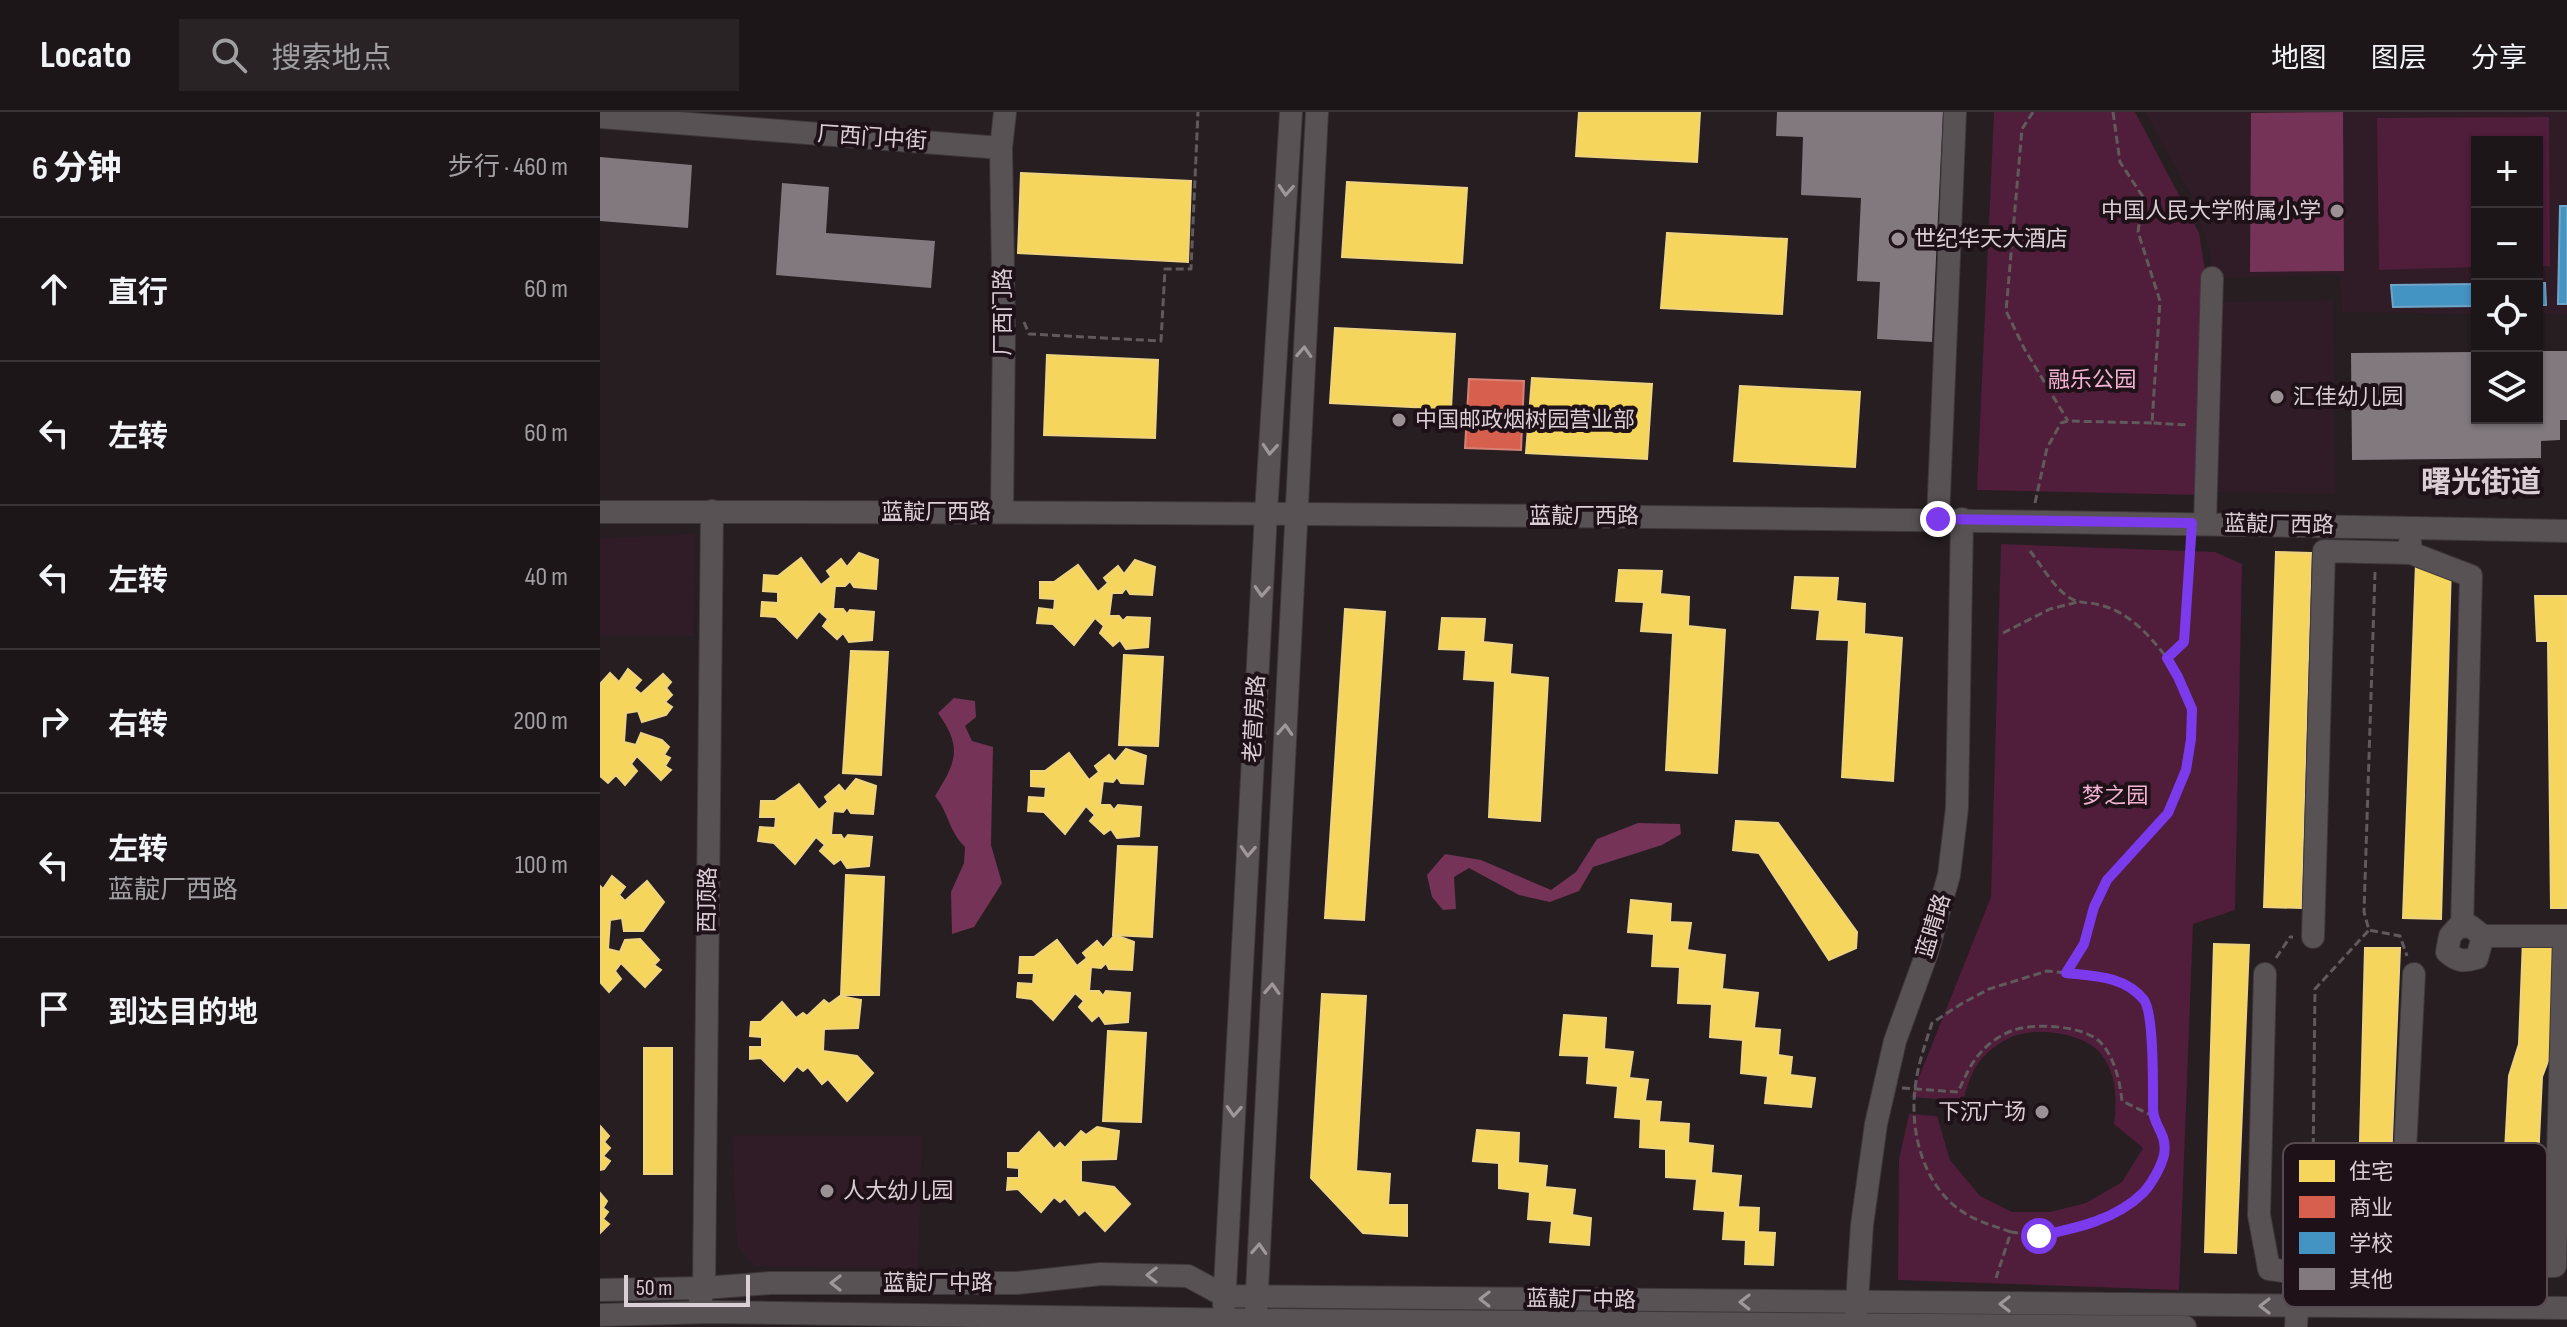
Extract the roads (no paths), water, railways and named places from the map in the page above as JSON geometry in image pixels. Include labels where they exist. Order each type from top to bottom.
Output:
[{"type":"street","name":"厂西门路","points":[[1002,512],[1004,332],[1001,148],[1005,112]]},
{"type":"street","name":"老营房路","points":[[1223,1323],[1266,513],[1291,112]]},
{"type":"street","name":"老营房路","points":[[1255,1323],[1317,112]]},
{"type":"street","points":[[1938,519],[1955,112]]},
{"type":"street","name":"厂西门中街","points":[[600,117],[1001,148]]},
{"type":"street","points":[[2198,524],[2212,278]]},
{"type":"street","name":"西顶路","points":[[704,1320],[712,511]]},
{"type":"street","name":"蓝靛厂西路","points":[[600,512],[1296,513],[1962,519],[2567,531]]},
{"type":"street","name":"蓝晴路","points":[[1856,1318],[1862,1225],[1879,1110],[1895,1041],[1927,953],[1949,875],[1957,808],[1962,519]]},
{"type":"street","points":[[2409,528],[2411,553]]},
{"type":"street","points":[[2313,937],[2324,551],[2411,553],[2471,576],[2462,927]]},
{"type":"street","points":[[2483,936],[2477,958],[2456,960],[2447,952],[2450,936],[2458,927],[2470,926],[2483,936],[2566,936],[2555,1266],[2547,1266]]},
{"type":"street","points":[[2265,974],[2259,1215],[2269,1269],[2283,1270]]},
{"type":"street","points":[[2405,1143],[2414,974]]},
{"type":"street","name":"蓝靛厂中路","points":[[600,1290],[770,1283],[1017,1283],[1116,1275],[1188,1276],[1225,1296],[2185,1327]]},
{"type":"street","name":"蓝靛厂中路","points":[[600,1315],[704,1320],[1255,1323],[2297,1317],[2567,1308]]},
{"type":"place","name":"中国人民大学附属小学","points":[[2337,211]]},
{"type":"place","name":"世纪华天大酒店","points":[[1898,239]]},
{"type":"place","name":"汇佳幼儿园","points":[[2277,397]]},
{"type":"place","name":"中国邮政烟树园营业部","points":[[1399,420]]},
{"type":"place","name":"下沉广场","points":[[2042,1112]]},
{"type":"place","name":"人大幼儿园","points":[[827,1191]]},
{"type":"district","name":"曙光街道","points":[[2481,483]]},
{"type":"park label","name":"融乐公园","points":[[2092,380]]},
{"type":"park label","name":"梦之园","points":[[2115,796]]}]
